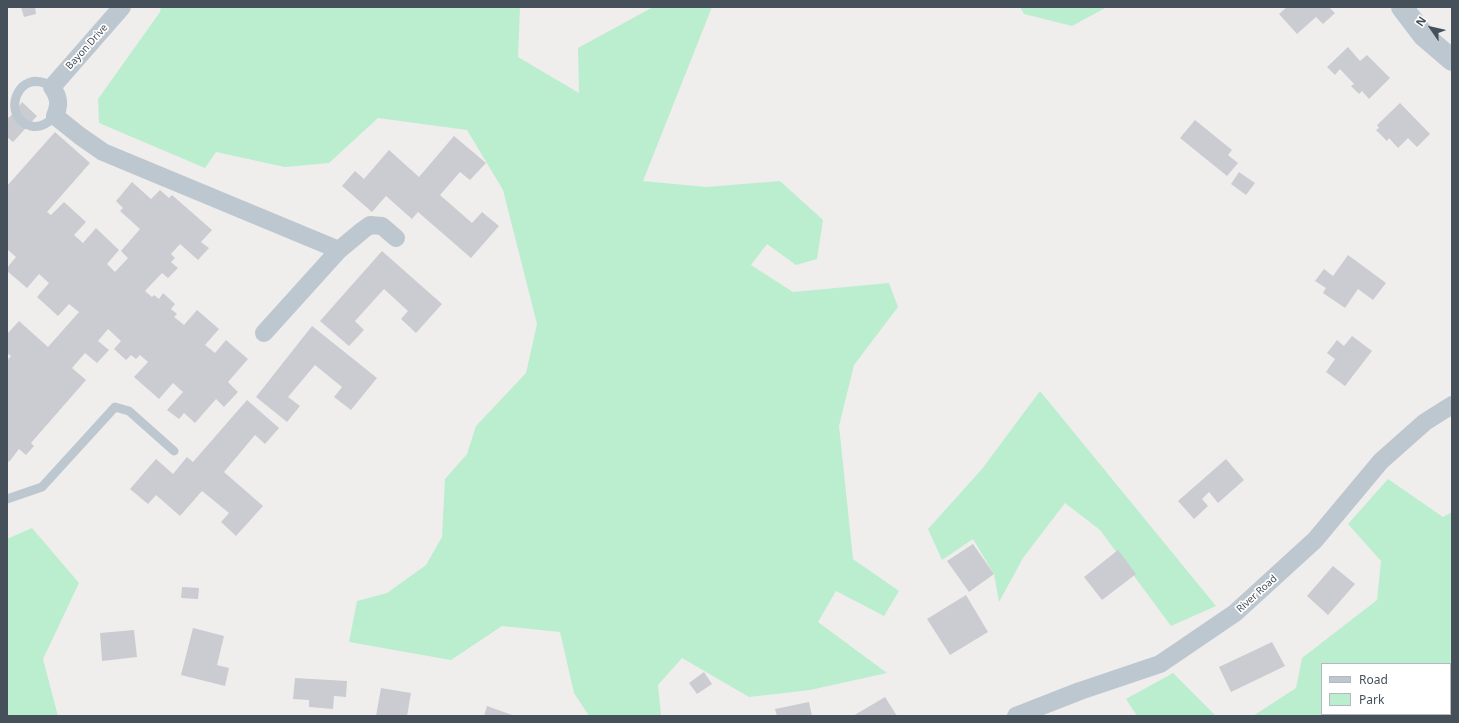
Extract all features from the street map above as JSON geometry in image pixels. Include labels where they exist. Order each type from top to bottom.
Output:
[{"type":"street","name":"Bayon Drive","points":[[52,87],[122,7]]},
{"type":"street","points":[[1402,7],[1424,36],[1452,60]]},
{"type":"street","points":[[52,87],[59,101],[55,116],[103,152],[339,250]]},
{"type":"street","points":[[264,333],[339,250],[370,225],[382,226],[396,238]]},
{"type":"street","name":"River Road","points":[[1016,716],[1080,691],[1160,664],[1235,613],[1315,540],[1381,461],[1425,422],[1452,406]]},
{"type":"lane","points":[[52,87],[46,83],[38,81],[24,85],[18,90],[14,97],[14,105],[18,118],[28,125],[36,127],[43,126],[50,122],[55,116]]},
{"type":"lane","points":[[7,499],[42,487],[115,407],[129,411],[174,451]]},
{"type":"green space","points":[[161,7],[520,7],[518,57],[579,93],[578,48],[653,7],[712,7],[643,181],[706,187],[780,181],[823,220],[817,259],[796,265],[767,244],[751,265],[793,292],[889,283],[898,307],[854,365],[839,426],[853,559],[899,591],[884,616],[836,591],[818,622],[887,673],[810,690],[749,697],[682,658],[658,685],[661,716],[589,716],[574,693],[560,632],[502,626],[451,660],[349,642],[357,601],[387,593],[426,565],[442,537],[445,479],[467,454],[476,426],[526,373],[537,324],[503,190],[467,130],[378,118],[329,163],[285,167],[216,152],[205,168],[99,123],[98,99],[160,12]]},
{"type":"green space","points":[[1020,7],[1107,7],[1072,26],[1024,14]]},
{"type":"green space","points":[[1040,391],[1216,606],[1171,626],[1100,530],[1065,503],[1023,558],[999,602],[994,574],[973,539],[942,560],[928,529],[982,469]]},
{"type":"green space","points":[[1388,479],[1443,517],[1452,512],[1452,716],[1253,716],[1296,688],[1302,658],[1377,600],[1381,561],[1348,524]]},
{"type":"green space","points":[[32,528],[79,583],[43,659],[58,716],[7,716],[7,539]]},
{"type":"green space","points":[[1173,673],[1216,716],[1137,716],[1126,699]]},
{"type":"building","points":[[21,7],[35,7],[36,14],[24,17]]},
{"type":"building","points":[[1287,7],[1329,7],[1335,13],[1323,24],[1316,17],[1297,34],[1279,14]]},
{"type":"building","points":[[1348,47],[1360,61],[1367,55],[1390,78],[1369,99],[1362,91],[1359,94],[1351,86],[1354,84],[1340,69],[1335,75],[1327,67]]},
{"type":"building","points":[[22,102],[37,116],[13,142],[7,137],[7,119],[15,112]]},
{"type":"building","points":[[1400,103],[1430,134],[1417,147],[1408,138],[1398,148],[1389,138],[1387,141],[1376,130],[1379,128],[1377,125]]},
{"type":"building","points":[[1195,120],[1232,150],[1228,155],[1238,163],[1227,176],[1180,138]]},
{"type":"building","points":[[55,132],[90,163],[47,212],[51,215],[64,202],[86,222],[74,235],[83,243],[96,228],[119,250],[107,264],[115,272],[128,258],[121,251],[140,229],[120,211],[123,208],[116,201],[132,182],[151,199],[160,190],[169,198],[172,195],[212,230],[201,242],[209,248],[198,260],[180,244],[171,254],[175,258],[171,262],[178,268],[168,278],[162,273],[145,291],[152,297],[154,295],[159,299],[163,293],[175,304],[171,309],[177,314],[174,317],[184,325],[197,310],[219,329],[205,345],[215,353],[226,340],[248,359],[228,382],[238,392],[224,407],[216,399],[195,423],[184,413],[179,419],[167,410],[183,392],[173,383],[159,399],[134,377],[148,362],[140,355],[136,359],[131,355],[126,360],[114,349],[121,341],[108,329],[98,341],[109,350],[97,363],[85,353],[72,368],[86,380],[31,443],[34,446],[26,455],[19,449],[9,462],[7,460],[7,361],[11,356],[7,353],[7,334],[19,321],[48,347],[79,312],[69,304],[58,316],[37,297],[49,283],[39,274],[27,288],[7,271],[7,268],[16,257],[7,249],[7,186]]},
{"type":"building","points":[[454,136],[486,163],[470,180],[460,172],[440,195],[472,223],[482,212],[499,226],[471,258],[418,212],[412,219],[386,196],[372,212],[342,186],[355,171],[364,179],[389,150],[419,177]]},
{"type":"building","points":[[1239,172],[1255,183],[1246,195],[1231,184]]},
{"type":"building","points":[[382,251],[442,304],[416,333],[401,319],[408,311],[384,289],[355,321],[364,330],[349,346],[320,321]]},
{"type":"building","points":[[1348,255],[1386,283],[1373,300],[1358,289],[1345,308],[1323,293],[1326,288],[1315,281],[1324,269],[1333,276]]},
{"type":"building","points":[[312,326],[377,378],[351,410],[334,397],[342,387],[315,365],[288,397],[300,406],[287,422],[256,397]]},
{"type":"building","points":[[1352,336],[1372,351],[1345,386],[1326,372],[1335,359],[1327,353],[1337,340],[1344,346]]},
{"type":"building","points":[[247,400],[279,428],[265,444],[255,435],[224,472],[263,506],[236,536],[221,522],[229,513],[202,491],[180,516],[156,495],[148,504],[130,489],[156,459],[173,474],[187,457],[193,462]]},
{"type":"building","points":[[1226,459],[1244,480],[1218,503],[1209,492],[1202,499],[1208,506],[1194,519],[1178,501]]},
{"type":"building","points":[[973,544],[994,574],[969,592],[947,561]]},
{"type":"building","points":[[1118,550],[1136,574],[1102,600],[1084,577]]},
{"type":"building","points":[[1333,566],[1355,584],[1328,615],[1307,596]]},
{"type":"building","points":[[182,587],[199,588],[198,599],[181,598]]},
{"type":"building","points":[[966,595],[988,632],[950,655],[927,619]]},
{"type":"building","points":[[193,628],[224,636],[217,665],[229,668],[225,686],[181,675]]},
{"type":"building","points":[[134,630],[137,657],[102,661],[100,633]]},
{"type":"building","points":[[1272,642],[1285,666],[1231,692],[1219,667]]},
{"type":"building","points":[[704,672],[712,684],[697,694],[689,683]]},
{"type":"building","points":[[295,678],[347,681],[346,697],[334,696],[333,709],[309,707],[309,700],[293,699]]},
{"type":"building","points":[[381,688],[411,693],[407,716],[376,716]]},
{"type":"building","points":[[885,697],[897,716],[853,716]]},
{"type":"building","points":[[809,702],[812,716],[777,716],[775,709]]},
{"type":"building","points":[[487,706],[515,716],[484,716]]}]
